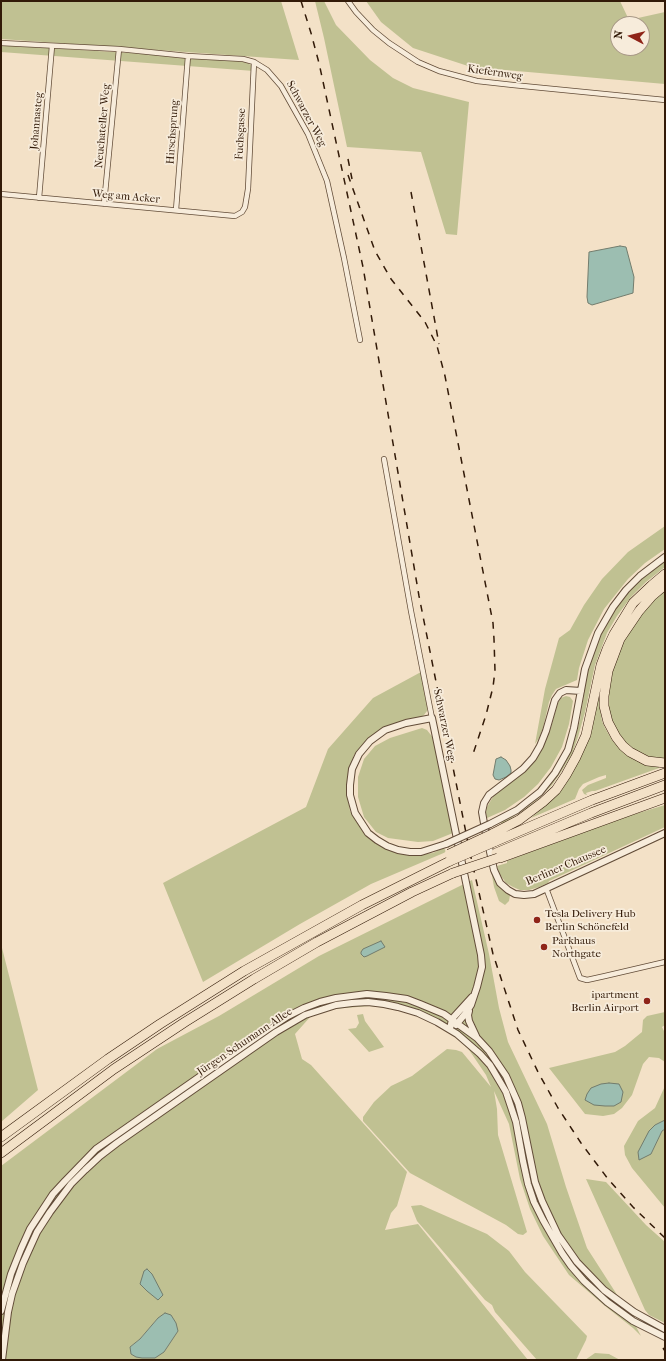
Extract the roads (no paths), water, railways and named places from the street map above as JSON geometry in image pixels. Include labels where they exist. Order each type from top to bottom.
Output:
[{"type":"highway","points":[[493,838],[543,802],[556,790],[566,775],[586,735],[601,665],[614,634],[633,603],[665,574]]},
{"type":"highway","points":[[665,585],[639,610],[620,639],[608,671],[604,706],[608,722],[623,746],[630,752],[646,761],[665,763]]},
{"type":"highway","points":[[1,1137],[108,1059],[204,996],[244,971],[318,929],[450,858],[493,838],[665,773]]},
{"type":"highway","points":[[497,856],[576,818],[665,784]]},
{"type":"highway","points":[[1,1153],[114,1069],[185,1022],[317,942],[412,892],[453,873],[497,856],[665,798]]},
{"type":"street","name":"Kiefernweg","points":[[348,1],[363,20],[389,43],[418,62],[439,71],[477,81],[665,100]]},
{"type":"street","name":"Schwarzer Weg","points":[[1,43],[119,49],[188,56],[243,59],[254,62],[267,70],[280,86],[308,134],[317,154],[331,196],[360,340]]},
{"type":"street","name":"Johannasteg","points":[[39,198],[52,46]]},
{"type":"street","name":"Neuchateller Weg","points":[[104,204],[119,49]]},
{"type":"street","name":"Hirschsprung","points":[[176,210],[188,56]]},
{"type":"street","name":"Fuchsgasse","points":[[245,207],[248,189],[254,62]]},
{"type":"street","name":"Weg am Acker","points":[[1,194],[235,216],[242,212],[245,207]]},
{"type":"street","name":"Schwarzer Weg","points":[[384,459],[411,611],[481,955],[482,967],[480,978],[471,1005],[458,1023],[450,1029]]},
{"type":"street","points":[[432,718],[406,723],[385,730],[370,741],[359,754],[352,769],[350,795],[355,814],[368,833],[387,846],[398,850],[421,852],[446,844],[517,810],[540,792],[555,773],[568,750],[574,728],[585,669],[598,633],[613,607],[626,590],[640,576],[665,557]]},
{"type":"street","name":"Berliner Chaussee","points":[[580,691],[566,690],[560,693],[555,700],[546,731],[533,758],[523,769],[489,795],[484,802],[482,812],[484,824],[494,870],[500,883],[515,894],[531,894],[665,832]]},
{"type":"street","points":[[546,888],[580,978],[586,980],[665,962]]},
{"type":"street","name":"Jürgen-Schumann-Allee","points":[[1,1311],[11,1274],[27,1236],[43,1208],[65,1180],[102,1145],[268,1029],[304,1008],[336,998],[360,995],[386,996],[407,1000],[430,1008],[452,1019],[477,1038],[496,1061],[513,1090],[522,1118],[535,1182],[558,1235],[577,1262],[613,1298],[634,1312],[665,1329]]},
{"type":"street","name":"Schwarzer Weg","points":[[452,1019],[474,995]]},
{"type":"street","name":"Jürgen-Schumann-Allee","points":[[2,1360],[8,1312],[12,1294],[23,1263],[37,1232],[71,1184],[100,1156],[117,1143],[276,1032],[305,1015],[352,1003],[368,1002],[398,1007],[431,1018],[450,1029],[470,1045],[490,1065],[506,1092],[516,1122],[528,1184],[534,1202],[553,1239],[571,1266],[584,1281],[618,1310],[639,1324],[665,1338]]},
{"type":"street","points":[[471,1005],[468,1018],[477,1038]]},
{"type":"street","points":[[450,1029],[452,1019]]},
{"type":"railway","points":[[301,1],[319,63],[363,267],[419,596],[470,853],[493,954],[518,1030],[538,1072],[558,1108],[581,1143],[608,1179],[633,1207],[665,1238]]},
{"type":"railway","points":[[348,159],[352,179]]},
{"type":"railway","points":[[348,175],[375,251],[391,279],[425,322],[437,346],[445,376],[493,623],[495,671],[493,687],[486,715],[472,757]]},
{"type":"railway","points":[[411,192],[439,344]]},
{"type":"place","name":"Tesla Delivery Hub Berlin Schönefeld","points":[[537,920]]},
{"type":"place","name":"Parkhaus Northgate","points":[[544,947]]},
{"type":"place","name":"ipartment Berlin Airport","points":[[647,1001]]}]
